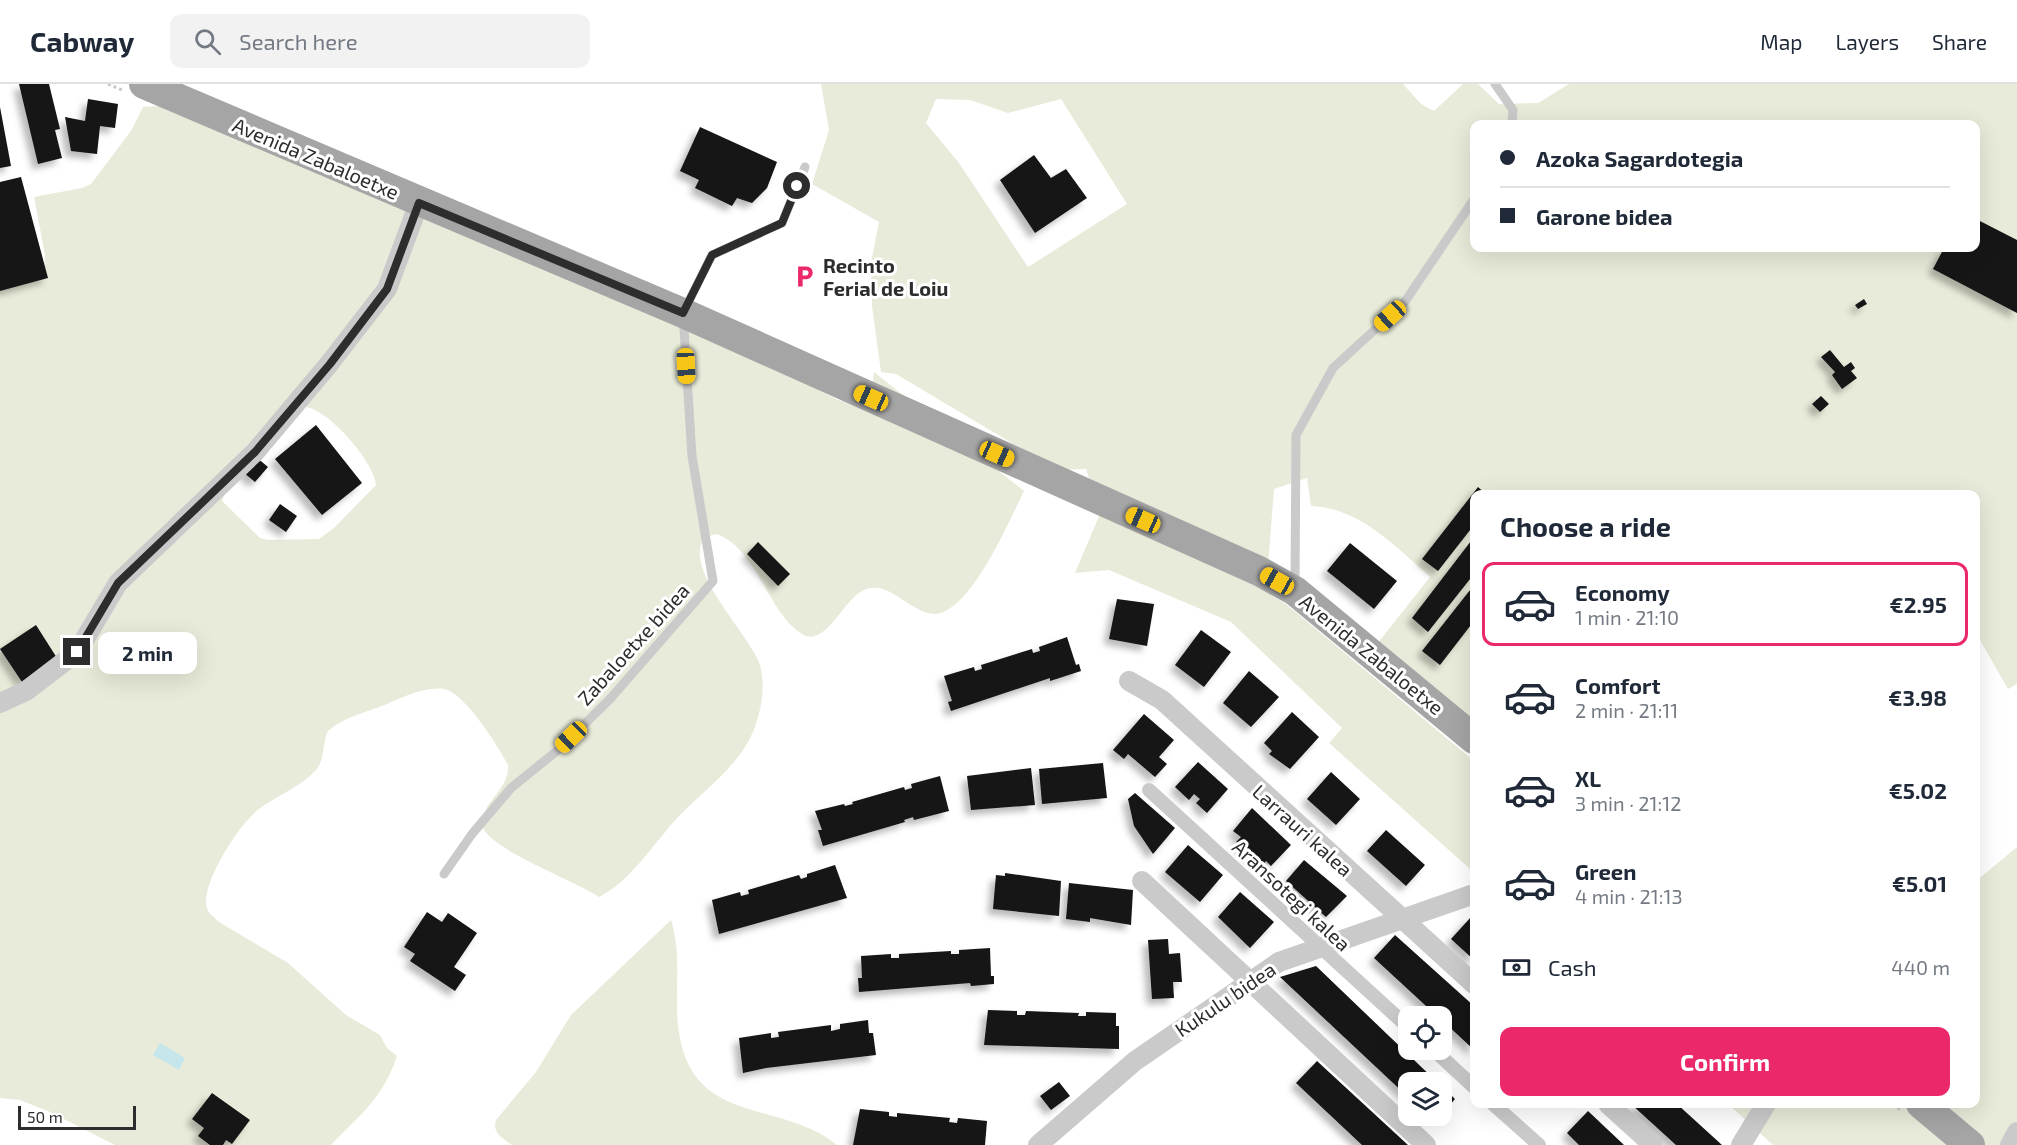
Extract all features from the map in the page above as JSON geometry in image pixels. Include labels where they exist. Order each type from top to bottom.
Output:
[{"type":"main road","name":"Avenida Zabaloetxe","points":[[137,89],[683,313],[1259,571],[1294,591],[1470,736]]},
{"type":"main road","points":[[1926,1108],[1970,1145]]},
{"type":"street","points":[[0,703],[26,691],[77,652],[118,583],[255,452],[330,364],[387,289],[419,203]]},
{"type":"street","name":"Larrauri kalea","points":[[1129,681],[1162,700],[1470,980]]},
{"type":"street","name":"Aransotegi kalea","points":[[1149,790],[1398,1018]]},
{"type":"street","points":[[1142,881],[1248,982],[1426,1145]]},
{"type":"street","name":"Kukulu bidea","points":[[1038,1145],[1135,1061],[1279,962],[1470,895]]},
{"type":"street","points":[[1445,1060],[1470,1083]]},
{"type":"street","points":[[1497,1108],[1539,1145]]},
{"type":"street","points":[[1612,1108],[1653,1145]]},
{"type":"street","points":[[1741,1145],[1764,1108]]},
{"type":"street","points":[[2010,1145],[2017,1131]]},
{"type":"lane","points":[[1495,84],[1513,110],[1512,120]]},
{"type":"lane","points":[[683,313],[712,255],[782,223],[805,167]]},
{"type":"lane","points":[[1294,591],[1296,435],[1333,368],[1404,303],[1470,205]]},
{"type":"lane","name":"Zabaloetxe bidea","points":[[444,874],[472,834],[511,788],[558,750],[610,699],[712,581],[692,456],[683,313]]},
{"type":"path","points":[[108,84],[137,89]]},
{"type":"green space","points":[[821,84],[1403,84],[1421,104],[1434,111],[1463,84],[1478,84],[1499,104],[1538,103],[1569,84],[2017,84],[2017,684],[2008,689],[1980,640],[1980,490],[1470,490],[1470,722],[1377,644],[1430,577],[1390,541],[1361,521],[1329,508],[1311,506],[1307,478],[1274,489],[1266,592],[1286,604],[1470,758],[1470,869],[1329,743],[1342,728],[1231,622],[1109,570],[1075,573],[1100,514],[1086,469],[1057,470],[896,374],[881,372],[872,306],[871,263],[879,222],[812,184],[829,130]],"holes":[[[936,99],[970,100],[1008,113],[1061,99],[1127,204],[1028,267],[959,163],[926,123]]]},
{"type":"green space","points":[[161,106],[773,367],[838,400],[854,405],[872,389],[874,372],[1024,491],[988,562],[962,598],[949,609],[935,614],[927,613],[886,590],[870,588],[849,602],[819,635],[810,637],[802,634],[790,624],[753,567],[731,542],[717,534],[705,537],[700,550],[702,566],[709,583],[760,665],[763,691],[758,716],[746,745],[720,778],[678,817],[632,872],[599,897],[513,853],[486,832],[482,823],[483,815],[505,781],[508,765],[480,721],[452,692],[444,689],[429,689],[412,694],[346,719],[328,731],[321,761],[316,770],[259,809],[242,826],[217,866],[207,892],[206,906],[219,922],[288,963],[346,1015],[380,1035],[387,1048],[397,1056],[378,1095],[331,1145],[115,1145],[50,1112],[20,1100],[0,1098],[0,289],[44,272],[45,255],[34,197],[82,188],[91,184],[131,131],[143,107]],"holes":[[[306,407],[316,410],[338,427],[359,451],[374,475],[376,485],[334,528],[319,539],[268,540],[260,538],[222,501],[228,483],[301,409]]]},
{"type":"green space","points":[[2017,847],[2017,1145],[1773,1145],[1732,1108],[1980,1108],[1980,878]]},
{"type":"green space","points":[[671,920],[677,951],[678,1028],[691,1069],[706,1087],[725,1100],[816,1131],[837,1145],[512,1145],[499,1135],[495,1128],[496,1120],[536,1072],[571,1015]]},
{"type":"water","points":[[160,1043],[185,1058],[179,1070],[153,1055]]},
{"type":"building","points":[[19,84],[49,84],[60,129],[55,130],[62,158],[38,164]]},
{"type":"building","points":[[88,99],[118,104],[115,128],[100,126],[97,154],[71,151],[65,117],[85,121]]},
{"type":"building","points":[[0,107],[11,166],[0,168]]},
{"type":"building","points":[[700,127],[777,162],[767,188],[752,203],[737,198],[732,206],[695,188],[699,180],[680,171]]},
{"type":"building","points":[[1034,155],[1051,178],[1066,169],[1087,198],[1035,233],[1000,180]]},
{"type":"building","points":[[21,177],[48,278],[0,291],[0,182]]},
{"type":"building","points":[[1980,221],[2017,240],[2017,313],[1933,269],[1942,252],[1980,252]]},
{"type":"building","points":[[1864,299],[1867,304],[1858,309],[1855,305]]},
{"type":"building","points":[[1830,350],[1844,367],[1851,362],[1855,368],[1851,371],[1857,378],[1842,389],[1832,375],[1835,372],[1821,357]]},
{"type":"building","points":[[1821,396],[1829,404],[1820,412],[1812,404]]},
{"type":"building","points":[[316,425],[362,483],[322,515],[275,459]]},
{"type":"building","points":[[256,457],[268,467],[255,482],[243,472]]},
{"type":"building","points":[[1470,497],[1470,530],[1438,571],[1422,559]]},
{"type":"building","points":[[280,504],[297,516],[286,532],[269,520]]},
{"type":"building","points":[[758,542],[790,574],[778,586],[747,554]]},
{"type":"building","points":[[1470,542],[1470,579],[1428,632],[1412,618]]},
{"type":"building","points":[[1350,543],[1397,581],[1374,609],[1327,571]]},
{"type":"building","points":[[1470,590],[1470,626],[1440,665],[1422,651]]},
{"type":"building","points":[[1117,599],[1154,604],[1147,646],[1109,639]]},
{"type":"building","points":[[36,625],[57,658],[22,682],[0,649]]},
{"type":"building","points":[[1201,630],[1231,652],[1204,687],[1175,665]]},
{"type":"building","points":[[1067,637],[1076,665],[1079,664],[1081,671],[1050,681],[1050,678],[951,711],[948,702],[952,701],[944,676],[974,667],[975,671],[982,669],[981,665],[1032,649],[1033,653],[1040,651],[1039,647]]},
{"type":"building","points":[[1249,671],[1279,697],[1251,727],[1223,703]]},
{"type":"building","points":[[1292,712],[1319,737],[1290,769],[1269,754],[1272,751],[1264,743]]},
{"type":"building","points":[[1144,714],[1174,740],[1159,757],[1167,764],[1155,777],[1128,754],[1124,759],[1113,750]]},
{"type":"building","points":[[1198,762],[1228,789],[1207,813],[1196,803],[1200,799],[1194,794],[1189,800],[1175,787]]},
{"type":"building","points":[[1103,763],[1107,798],[1042,804],[1039,769]]},
{"type":"building","points":[[1031,768],[1035,805],[971,810],[967,776]]},
{"type":"building","points":[[1331,772],[1360,799],[1336,825],[1307,799]]},
{"type":"building","points":[[940,776],[949,811],[914,820],[913,817],[904,820],[905,822],[823,846],[818,830],[822,830],[815,811],[853,804],[852,802],[904,787],[905,790],[912,788],[911,784]]},
{"type":"building","points":[[1135,793],[1175,828],[1153,854],[1134,826],[1128,799]]},
{"type":"building","points":[[1252,808],[1291,845],[1271,866],[1266,861],[1262,866],[1236,842],[1241,837],[1233,831]]},
{"type":"building","points":[[1386,830],[1425,865],[1406,886],[1367,851]]},
{"type":"building","points":[[1188,845],[1223,875],[1200,902],[1165,872]]},
{"type":"building","points":[[1304,860],[1347,896],[1326,917],[1286,881]]},
{"type":"building","points":[[835,865],[847,898],[719,934],[712,900],[740,892],[741,896],[749,894],[748,890],[799,875],[801,879],[807,877],[807,874]]},
{"type":"building","points":[[1005,873],[1061,881],[1059,916],[993,909],[996,875],[1005,876]]},
{"type":"building","points":[[1069,883],[1133,890],[1131,925],[1090,918],[1090,922],[1066,919]]},
{"type":"building","points":[[1240,892],[1274,922],[1250,948],[1218,917]]},
{"type":"building","points":[[427,912],[442,922],[448,913],[477,933],[454,967],[466,975],[455,991],[410,961],[415,954],[404,947]]},
{"type":"building","points":[[1470,918],[1470,956],[1451,939]]},
{"type":"building","points":[[1395,935],[1470,1002],[1470,1046],[1452,1029],[1452,1006],[1426,1006],[1374,958]]},
{"type":"building","points":[[1168,939],[1169,954],[1180,953],[1182,982],[1173,982],[1174,998],[1152,999],[1148,940]]},
{"type":"building","points":[[990,948],[991,976],[994,976],[994,984],[971,986],[970,983],[859,992],[858,978],[862,978],[861,956],[891,954],[891,958],[899,958],[899,954],[951,951],[951,954],[959,954],[959,950]]},
{"type":"building","points":[[1316,966],[1398,1045],[1398,1060],[1414,1060],[1427,1072],[1398,1072],[1398,1088],[1280,977]]},
{"type":"building","points":[[988,1010],[1017,1011],[1017,1015],[1025,1015],[1026,1011],[1079,1013],[1078,1016],[1086,1016],[1086,1012],[1116,1013],[1116,1026],[1119,1026],[1119,1049],[984,1045]]},
{"type":"building","points":[[868,1020],[869,1033],[873,1033],[876,1055],[766,1068],[743,1073],[739,1038],[771,1033],[771,1038],[779,1037],[778,1032],[831,1025],[831,1031],[840,1029],[840,1024]]},
{"type":"building","points":[[1317,1061],[1408,1145],[1362,1145],[1296,1083]]},
{"type":"building","points":[[1059,1082],[1070,1096],[1051,1110],[1040,1096]]},
{"type":"building","points":[[212,1093],[250,1120],[232,1144],[226,1140],[223,1145],[210,1145],[198,1136],[204,1128],[192,1119]]},
{"type":"building","points":[[1635,1108],[1681,1108],[1722,1145],[1676,1145]]},
{"type":"building","points":[[860,1109],[889,1112],[889,1116],[897,1117],[897,1113],[950,1118],[949,1122],[957,1123],[958,1118],[987,1121],[985,1145],[853,1145]]},
{"type":"building","points":[[1588,1111],[1624,1145],[1579,1145],[1567,1133]]},
{"type":"place","name":"Recinto Ferial de Loiu","points":[[805,277]]},
{"type":"route","points":[[77,652],[118,583],[255,452],[330,364],[387,289],[419,203],[683,313],[712,255],[782,223],[797,186]]}]
